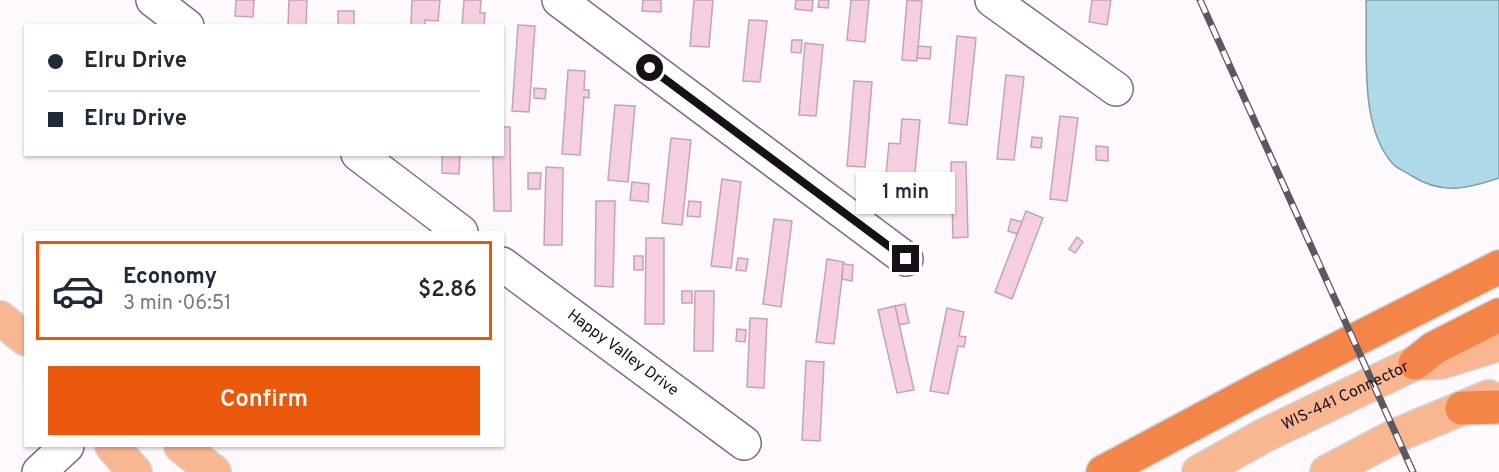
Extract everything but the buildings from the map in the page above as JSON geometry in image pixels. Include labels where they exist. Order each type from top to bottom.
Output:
[{"type":"highway","points":[[1103,472],[1266,385],[1499,267]]},
{"type":"highway","points":[[1415,363],[1434,348],[1499,315]]},
{"type":"highway","points":[[1462,408],[1499,407]]},
{"type":"main road","points":[[0,318],[24,337]]},
{"type":"main road","name":"WIS-441 Connector","points":[[1199,472],[1265,435],[1415,363],[1441,362],[1499,344]]},
{"type":"main road","points":[[1327,472],[1397,435],[1499,393]]},
{"type":"main road","points":[[182,447],[214,472]]},
{"type":"street","points":[[153,0],[184,24]]},
{"type":"street","points":[[559,0],[906,259]]},
{"type":"street","points":[[992,0],[1116,89]]},
{"type":"street","points":[[361,156],[460,231]]},
{"type":"street","name":"Happy Valley Drive","points":[[504,266],[744,443]]},
{"type":"street","points":[[39,472],[66,447]]},
{"type":"water","points":[[1366,0],[1499,0],[1499,178],[1465,187],[1444,188],[1423,182],[1393,164],[1382,148],[1374,129],[1370,108],[1366,63]]},
{"type":"railway","points":[[1200,0],[1413,472]]},
{"type":"route","points":[[650,68],[906,259]]}]
